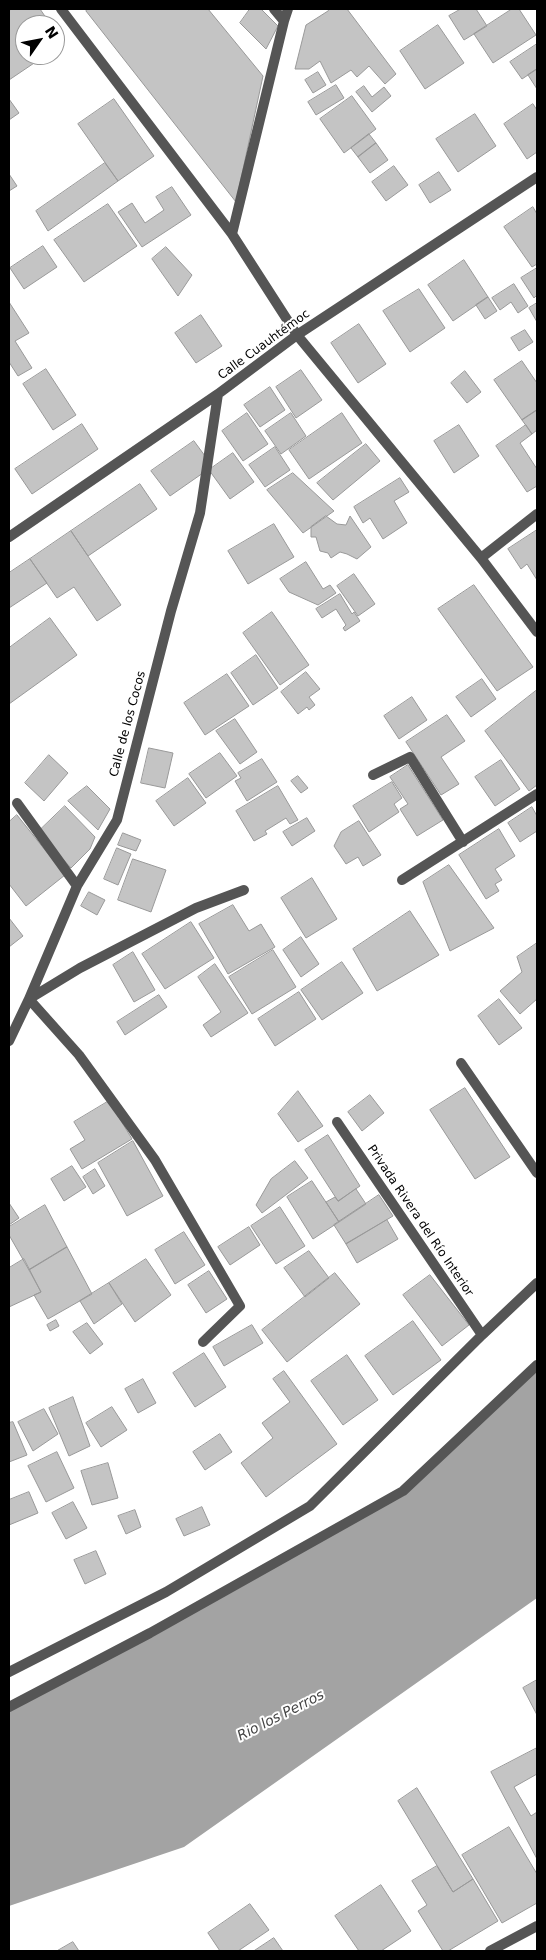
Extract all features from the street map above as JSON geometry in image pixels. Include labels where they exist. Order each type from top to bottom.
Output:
[{"type":"street","points":[[61,9],[232,234],[297,335],[481,558],[537,632]]},
{"type":"street","points":[[274,9],[284,21]]},
{"type":"street","points":[[232,234],[288,9]]},
{"type":"street","name":"Calle Cuauhtémoc","points":[[9,537],[218,394],[297,335],[537,178]]},
{"type":"street","name":"Calle de los Cocos","points":[[9,1041],[77,886],[117,820],[171,611],[200,513],[218,394]]},
{"type":"street","points":[[481,558],[537,514]]},
{"type":"street","points":[[373,775],[410,757],[463,842]]},
{"type":"street","points":[[402,880],[537,794]]},
{"type":"street","points":[[17,803],[77,886]]},
{"type":"street","points":[[203,1342],[240,1306],[155,1160],[79,1055],[29,999],[80,968],[196,908],[244,890]]},
{"type":"street","points":[[461,1063],[537,1173]]},
{"type":"street","name":"Privada Rivera del Río Interior","points":[[337,1122],[482,1335]]},
{"type":"street","points":[[9,1672],[166,1592],[310,1506],[537,1283]]},
{"type":"street","points":[[9,1707],[150,1633],[403,1491],[537,1365]]},
{"type":"street","points":[[490,1951],[537,1926]]},
{"type":"water","name":"Rio los Perros","points":[[537,1365],[537,1598],[184,1847],[9,1906],[9,1707],[403,1491]]},
{"type":"building","points":[[12,9],[40,9],[44,15],[15,15],[15,65],[31,65],[9,80],[9,11]]},
{"type":"building","points":[[89,9],[208,9],[263,76],[236,202],[86,11]]},
{"type":"building","points":[[250,9],[261,9],[278,26],[266,49],[240,23]]},
{"type":"building","points":[[329,9],[347,9],[396,74],[385,84],[369,66],[357,77],[351,70],[331,83],[320,61],[309,69],[295,69],[306,25]]},
{"type":"building","points":[[461,9],[476,9],[487,26],[464,40],[449,16]]},
{"type":"building","points":[[512,9],[519,9],[536,35],[493,63],[474,34]]},
{"type":"building","points":[[438,25],[464,63],[425,89],[400,51]]},
{"type":"building","points":[[537,44],[537,69],[522,79],[510,62]]},
{"type":"building","points":[[537,69],[537,89],[528,75]]},
{"type":"building","points":[[318,72],[326,85],[313,93],[305,80]]},
{"type":"building","points":[[336,85],[344,98],[316,115],[308,102]]},
{"type":"building","points":[[364,86],[372,97],[384,87],[391,96],[372,112],[356,92]]},
{"type":"building","points":[[352,96],[376,129],[344,153],[320,119]]},
{"type":"building","points":[[9,99],[19,113],[9,120]]},
{"type":"building","points":[[114,99],[154,156],[118,181],[78,124]]},
{"type":"building","points":[[533,104],[537,110],[537,152],[527,159],[504,124]]},
{"type":"building","points":[[475,114],[496,146],[458,172],[436,139]]},
{"type":"building","points":[[369,134],[376,143],[358,157],[351,148]]},
{"type":"building","points":[[376,143],[388,160],[370,173],[358,157]]},
{"type":"building","points":[[105,163],[118,181],[48,231],[36,211]]},
{"type":"building","points":[[394,166],[408,185],[386,201],[372,182]]},
{"type":"building","points":[[439,172],[451,190],[430,203],[419,185]]},
{"type":"building","points":[[9,174],[17,186],[9,191]]},
{"type":"building","points":[[172,187],[191,215],[142,247],[118,212],[132,203],[145,223],[164,210],[156,197]]},
{"type":"building","points":[[108,204],[137,246],[84,282],[54,240]]},
{"type":"building","points":[[533,207],[537,214],[537,264],[532,267],[504,227]]},
{"type":"building","points":[[43,246],[57,267],[24,289],[10,268]]},
{"type":"building","points":[[166,247],[192,275],[178,296],[152,259]]},
{"type":"building","points":[[464,260],[488,297],[453,321],[428,285]]},
{"type":"building","points":[[537,268],[537,295],[534,298],[521,278]]},
{"type":"building","points":[[514,284],[528,306],[518,313],[511,302],[500,310],[492,298]]},
{"type":"building","points":[[419,289],[445,328],[410,352],[383,311]]},
{"type":"building","points":[[488,297],[497,311],[485,319],[476,305]]},
{"type":"building","points":[[9,302],[29,333],[15,341],[32,368],[18,376],[9,362]]},
{"type":"building","points":[[537,303],[537,322],[529,308]]},
{"type":"building","points":[[201,315],[222,346],[196,363],[175,333]]},
{"type":"building","points":[[359,324],[386,364],[358,383],[331,343]]},
{"type":"building","points":[[525,330],[533,342],[519,351],[511,338]]},
{"type":"building","points":[[522,361],[537,383],[537,410],[522,420],[494,380]]},
{"type":"building","points":[[46,369],[76,415],[53,430],[23,384]]},
{"type":"building","points":[[301,370],[322,400],[296,418],[276,387]]},
{"type":"building","points":[[465,371],[481,392],[467,403],[451,383]]},
{"type":"building","points":[[270,387],[285,410],[260,427],[244,405]]},
{"type":"building","points":[[537,410],[537,430],[532,434],[522,420]]},
{"type":"building","points":[[247,413],[268,444],[243,461],[222,431]]},
{"type":"building","points":[[291,413],[306,436],[281,454],[265,431]]},
{"type":"building","points":[[342,413],[362,443],[309,479],[289,450]]},
{"type":"building","points":[[82,424],[98,449],[32,494],[15,469]]},
{"type":"building","points":[[459,425],[479,456],[454,473],[434,441]]},
{"type":"building","points":[[526,425],[532,434],[520,443],[537,469],[537,486],[527,492],[496,446]]},
{"type":"building","points":[[194,441],[205,456],[203,473],[170,496],[151,471]]},
{"type":"building","points":[[366,444],[380,461],[333,500],[317,483]]},
{"type":"building","points":[[275,447],[290,470],[265,487],[249,465]]},
{"type":"building","points":[[233,453],[254,482],[230,499],[209,470]]},
{"type":"building","points":[[293,473],[334,511],[303,533],[267,490]]},
{"type":"building","points":[[400,478],[409,492],[394,501],[407,523],[383,539],[370,518],[363,523],[354,507]]},
{"type":"building","points":[[140,484],[157,509],[88,556],[71,531]]},
{"type":"building","points":[[326,516],[337,524],[346,525],[350,516],[371,547],[357,559],[340,552],[331,558],[328,553],[320,551],[316,537],[311,537],[311,527]]},
{"type":"building","points":[[274,524],[294,557],[248,584],[228,551]]},
{"type":"building","points":[[537,530],[537,580],[527,564],[521,569],[508,549]]},
{"type":"building","points":[[71,531],[121,605],[97,621],[74,587],[57,598],[30,559]]},
{"type":"building","points":[[30,559],[47,583],[9,608],[9,573]]},
{"type":"building","points":[[306,562],[323,589],[330,585],[336,593],[318,605],[289,592],[280,579]]},
{"type":"building","points":[[354,574],[375,604],[358,616],[337,586]]},
{"type":"building","points":[[474,585],[533,667],[497,691],[438,609]]},
{"type":"building","points":[[340,594],[352,614],[354,612],[360,621],[345,631],[343,628],[346,625],[336,609],[322,618],[316,609]]},
{"type":"building","points":[[272,612],[309,665],[280,685],[243,633]]},
{"type":"building","points":[[50,618],[77,655],[9,704],[9,648]]},
{"type":"building","points":[[256,655],[278,688],[253,705],[231,673]]},
{"type":"building","points":[[306,672],[320,689],[309,697],[315,705],[309,710],[307,707],[298,714],[281,692]]},
{"type":"building","points":[[227,674],[249,706],[205,735],[184,703]]},
{"type":"building","points":[[482,679],[496,699],[471,717],[456,697]]},
{"type":"building","points":[[537,690],[537,785],[529,791],[485,731]]},
{"type":"building","points":[[412,697],[427,720],[399,739],[384,716]]},
{"type":"building","points":[[447,715],[465,741],[441,757],[459,784],[441,795],[406,742]]},
{"type":"building","points":[[235,719],[257,752],[240,764],[216,731]]},
{"type":"building","points":[[149,748],[173,753],[165,788],[141,783]]},
{"type":"building","points":[[220,753],[237,776],[206,798],[189,774]]},
{"type":"building","points":[[49,755],[68,773],[44,801],[25,783]]},
{"type":"building","points":[[262,759],[277,782],[247,801],[235,781],[241,778],[238,773]]},
{"type":"building","points":[[501,760],[520,789],[495,806],[475,777]]},
{"type":"building","points":[[408,765],[443,820],[417,836],[400,809],[408,804],[390,777]]},
{"type":"building","points":[[298,776],[308,788],[301,793],[291,781]]},
{"type":"building","points":[[188,778],[206,803],[174,826],[156,801]]},
{"type":"building","points":[[392,782],[402,798],[394,804],[399,812],[369,832],[353,806]]},
{"type":"building","points":[[87,786],[110,809],[98,830],[68,801]]},
{"type":"building","points":[[278,786],[298,820],[290,824],[286,818],[265,831],[267,834],[254,841],[236,811]]},
{"type":"building","points":[[65,806],[95,837],[90,849],[71,868],[38,832]]},
{"type":"building","points":[[532,807],[537,816],[537,831],[520,842],[508,823]]},
{"type":"building","points":[[17,815],[65,875],[26,906],[9,884],[9,822]]},
{"type":"building","points":[[307,818],[315,831],[292,846],[283,832]]},
{"type":"building","points":[[359,821],[381,855],[363,866],[358,857],[346,864],[334,846],[341,832]]},
{"type":"building","points":[[499,829],[515,856],[495,869],[502,880],[495,884],[499,891],[486,899],[459,855]]},
{"type":"building","points":[[123,833],[141,840],[136,851],[118,845]]},
{"type":"building","points":[[117,848],[131,854],[118,885],[104,879]]},
{"type":"building","points":[[133,859],[166,870],[151,912],[118,900]]},
{"type":"building","points":[[449,865],[494,928],[450,951],[423,882]]},
{"type":"building","points":[[312,878],[337,919],[306,938],[281,898]]},
{"type":"building","points":[[89,892],[105,900],[97,915],[81,906]]},
{"type":"building","points":[[233,905],[249,931],[261,924],[275,947],[228,974],[199,924]]},
{"type":"building","points":[[410,911],[439,955],[377,991],[353,949]]},
{"type":"building","points":[[9,918],[23,936],[9,947]]},
{"type":"building","points":[[191,922],[214,958],[165,989],[142,954]]},
{"type":"building","points":[[301,937],[319,964],[301,977],[283,950]]},
{"type":"building","points":[[537,943],[537,999],[520,1014],[500,991],[522,972],[517,957]]},
{"type":"building","points":[[273,950],[296,987],[252,1014],[229,977]]},
{"type":"building","points":[[133,952],[155,990],[134,1002],[113,965]]},
{"type":"building","points":[[342,962],[363,993],[322,1020],[301,990]]},
{"type":"building","points":[[215,964],[248,1013],[211,1037],[203,1025],[221,1012],[198,977]]},
{"type":"building","points":[[299,992],[316,1019],[275,1046],[258,1019]]},
{"type":"building","points":[[159,995],[167,1007],[125,1035],[117,1022]]},
{"type":"building","points":[[499,999],[522,1028],[499,1045],[478,1016]]},
{"type":"building","points":[[465,1088],[510,1157],[475,1179],[430,1110]]},
{"type":"building","points":[[298,1091],[323,1126],[298,1142],[278,1114]]},
{"type":"building","points":[[370,1095],[384,1113],[362,1131],[348,1112]]},
{"type":"building","points":[[109,1101],[132,1139],[82,1169],[70,1149],[85,1140],[74,1122]]},
{"type":"building","points":[[328,1135],[360,1186],[338,1201],[305,1150]]},
{"type":"building","points":[[133,1141],[163,1196],[127,1216],[98,1163]]},
{"type":"building","points":[[295,1161],[308,1178],[262,1213],[256,1205],[271,1179]]},
{"type":"building","points":[[72,1166],[86,1187],[64,1201],[51,1179]]},
{"type":"building","points":[[95,1169],[105,1186],[93,1194],[83,1177]]},
{"type":"building","points":[[312,1181],[339,1222],[313,1239],[287,1197]]},
{"type":"building","points":[[356,1189],[366,1204],[339,1222],[326,1202],[335,1197],[338,1201]]},
{"type":"building","points":[[379,1195],[393,1216],[346,1244],[334,1225]]},
{"type":"building","points":[[9,1203],[19,1218],[9,1225]]},
{"type":"building","points":[[45,1205],[67,1247],[29,1270],[9,1235],[9,1227]]},
{"type":"building","points":[[280,1207],[305,1246],[276,1264],[251,1226]]},
{"type":"building","points":[[387,1220],[398,1239],[357,1263],[346,1244]]},
{"type":"building","points":[[249,1227],[260,1245],[230,1265],[218,1247]]},
{"type":"building","points":[[184,1232],[205,1265],[175,1284],[155,1250]]},
{"type":"building","points":[[67,1247],[92,1294],[48,1319],[34,1295],[41,1292],[29,1270]]},
{"type":"building","points":[[309,1251],[329,1278],[305,1297],[284,1268]]},
{"type":"building","points":[[24,1259],[41,1292],[9,1307],[9,1268]]},
{"type":"building","points":[[146,1259],[171,1295],[135,1322],[109,1283]]},
{"type":"building","points":[[209,1271],[227,1299],[206,1313],[188,1285]]},
{"type":"building","points":[[335,1273],[360,1304],[287,1362],[262,1330]]},
{"type":"building","points":[[430,1275],[469,1325],[442,1346],[403,1295]]},
{"type":"building","points":[[109,1283],[122,1304],[94,1324],[80,1301]]},
{"type":"building","points":[[56,1320],[59,1326],[50,1331],[47,1325]]},
{"type":"building","points":[[413,1321],[441,1360],[393,1395],[365,1356]]},
{"type":"building","points":[[87,1323],[103,1344],[90,1354],[73,1332]]},
{"type":"building","points":[[252,1325],[263,1343],[224,1366],[213,1347]]},
{"type":"building","points":[[204,1353],[226,1387],[195,1407],[173,1373]]},
{"type":"building","points":[[347,1355],[378,1400],[343,1425],[311,1381]]},
{"type":"building","points":[[284,1371],[337,1444],[266,1497],[241,1463],[273,1438],[262,1423],[290,1402],[273,1379]]},
{"type":"building","points":[[143,1379],[156,1403],[138,1413],[125,1389]]},
{"type":"building","points":[[73,1397],[90,1446],[69,1456],[49,1408]]},
{"type":"building","points":[[112,1407],[127,1430],[101,1447],[86,1423]]},
{"type":"building","points":[[44,1409],[58,1434],[33,1451],[18,1422]]},
{"type":"building","points":[[13,1422],[27,1455],[9,1462],[9,1423]]},
{"type":"building","points":[[220,1434],[232,1452],[205,1470],[193,1452]]},
{"type":"building","points":[[57,1452],[74,1488],[46,1502],[28,1466]]},
{"type":"building","points":[[108,1463],[118,1498],[92,1505],[81,1471]]},
{"type":"building","points":[[29,1492],[38,1513],[9,1525],[9,1500]]},
{"type":"building","points":[[73,1502],[87,1528],[66,1539],[52,1513]]},
{"type":"building","points":[[202,1507],[210,1525],[184,1536],[176,1519]]},
{"type":"building","points":[[135,1510],[141,1527],[126,1534],[118,1516]]},
{"type":"building","points":[[96,1551],[106,1574],[85,1584],[74,1560]]},
{"type":"building","points":[[537,1680],[537,1715],[523,1688]]},
{"type":"building","points":[[537,1748],[537,1774],[514,1787],[531,1816],[537,1812],[537,1859],[491,1772]]},
{"type":"building","points":[[417,1788],[473,1879],[453,1892],[398,1801]]},
{"type":"building","points":[[509,1827],[537,1874],[537,1903],[502,1923],[462,1855]]},
{"type":"building","points":[[437,1866],[453,1892],[473,1879],[498,1921],[448,1951],[443,1951],[418,1911],[427,1905],[412,1881]]},
{"type":"building","points":[[381,1885],[411,1931],[381,1951],[359,1951],[335,1916]]},
{"type":"building","points":[[250,1904],[269,1930],[238,1951],[220,1951],[208,1933]]},
{"type":"building","points":[[274,1938],[283,1951],[254,1951]]},
{"type":"building","points":[[73,1942],[79,1951],[57,1951]]}]
